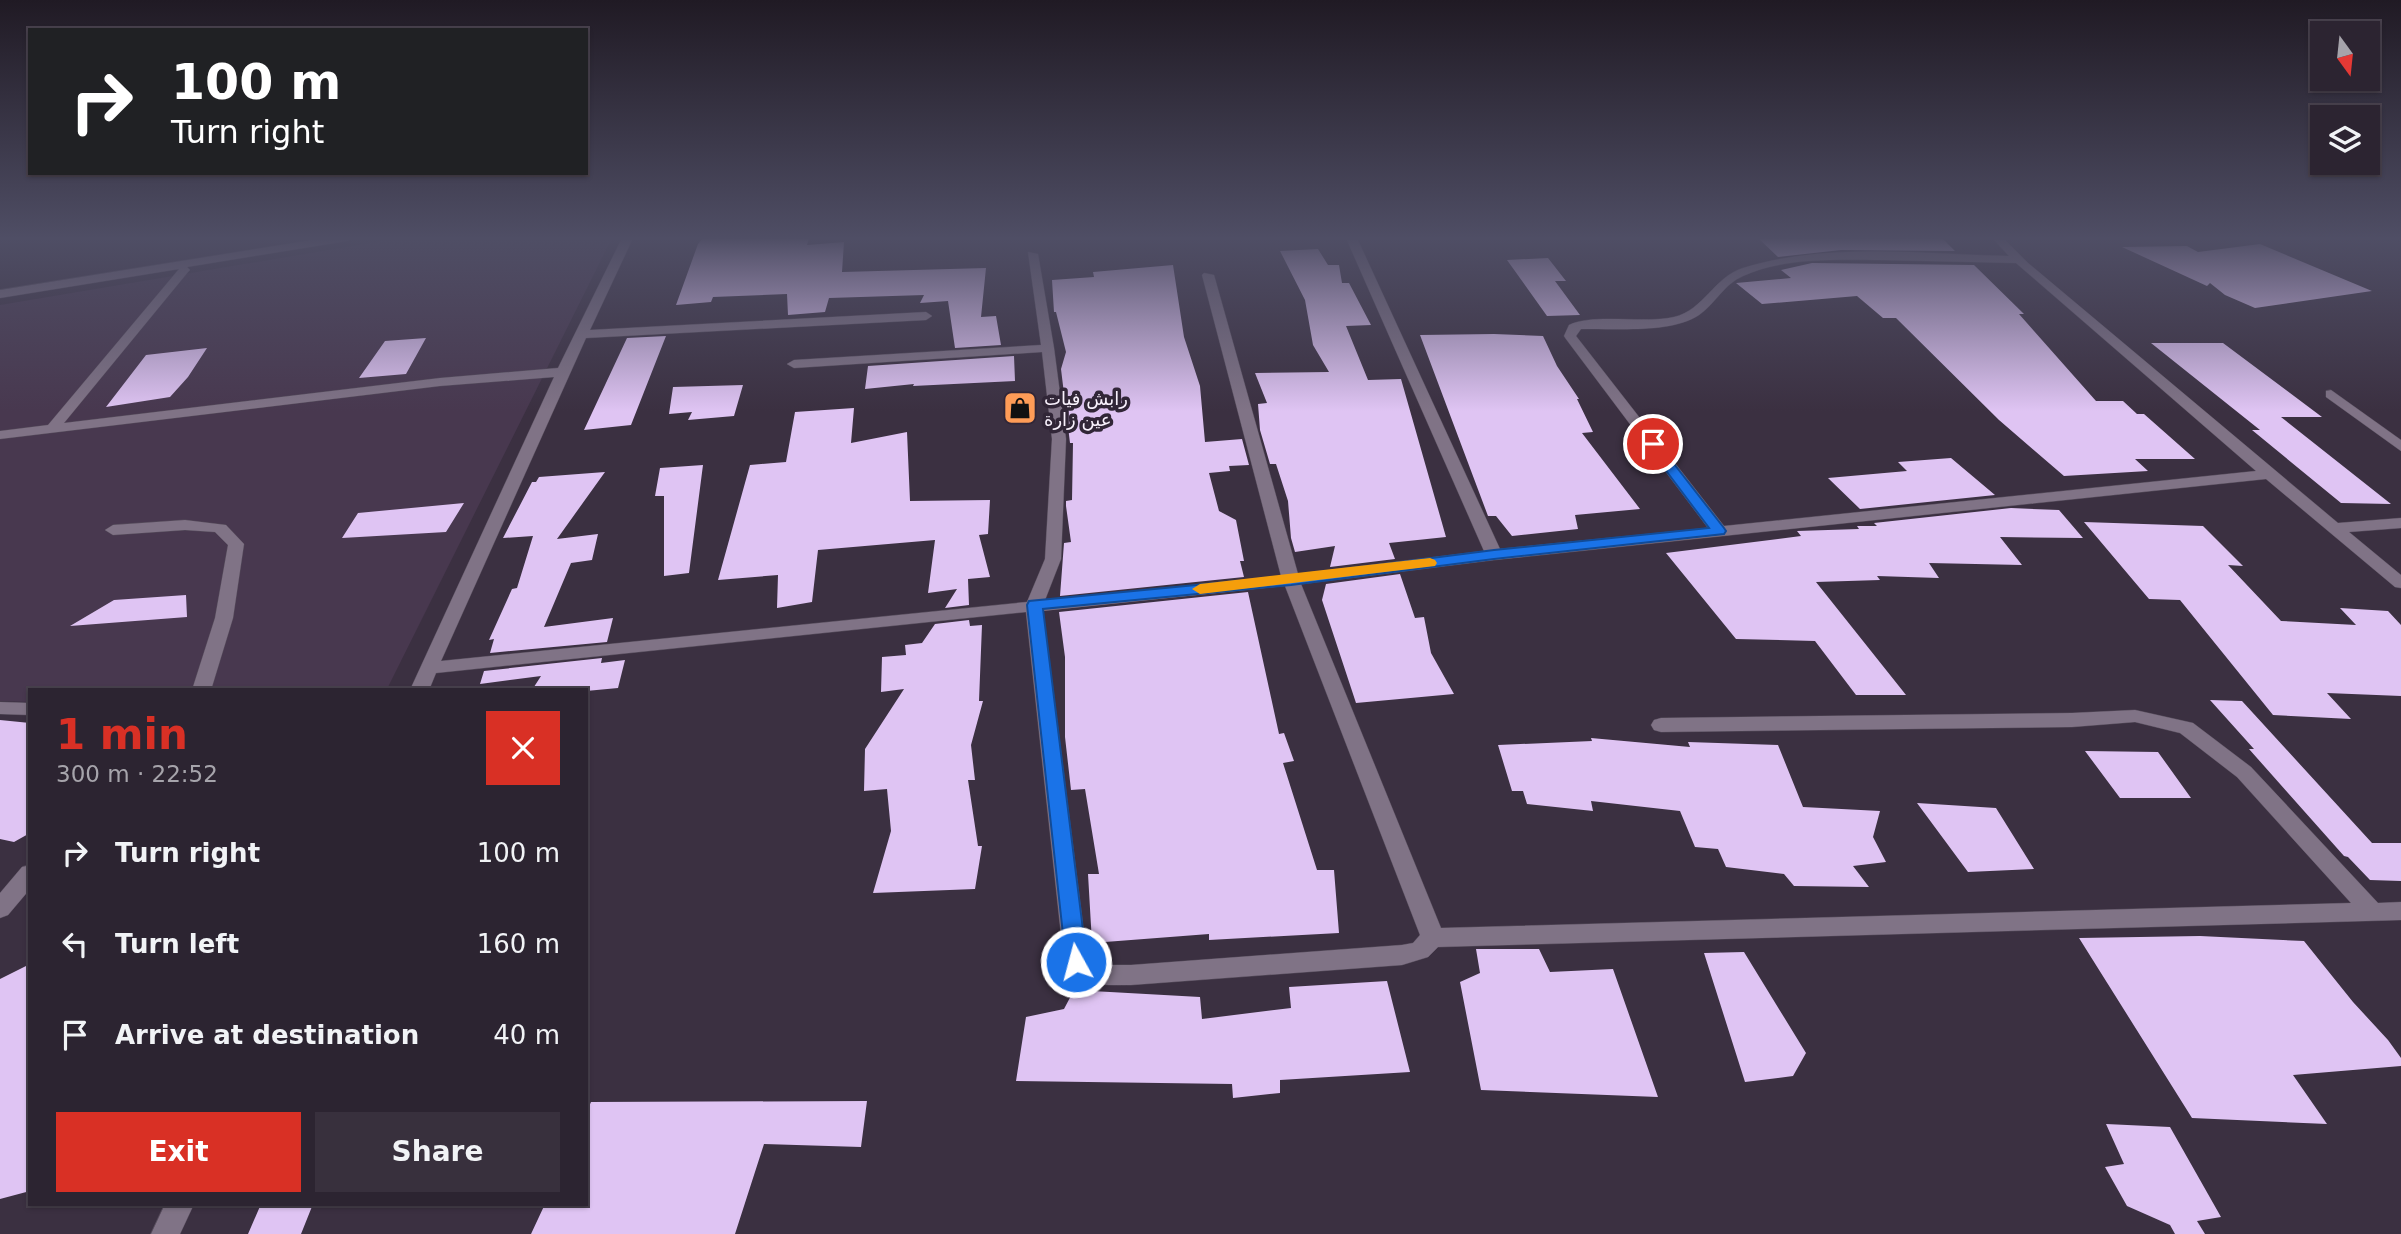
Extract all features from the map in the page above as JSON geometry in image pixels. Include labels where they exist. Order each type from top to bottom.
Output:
[{"type":"street","points":[[52,429],[163,296]]},
{"type":"street","points":[[420,688],[600,296]]},
{"type":"street","points":[[1039,296],[1059,439],[1053,559],[1034,605],[1076,962],[1093,975],[1169,974],[1402,955],[1420,950],[1433,938],[2401,911]]},
{"type":"street","points":[[1214,296],[1291,580],[1433,938]]},
{"type":"street","points":[[1377,296],[1494,555]]},
{"type":"street","points":[[1710,296],[1699,309],[1686,318],[1663,322],[1580,325],[1573,328],[1570,336],[1719,531]]},
{"type":"street","points":[[2061,296],[2401,583]]},
{"type":"street","points":[[582,334],[926,316]]},
{"type":"street","points":[[794,363],[1048,348]]},
{"type":"street","points":[[0,435],[440,382],[563,372]]},
{"type":"street","points":[[2331,394],[2401,447]]},
{"type":"street","points":[[429,668],[1291,580],[1494,555],[2269,474]]},
{"type":"street","points":[[2337,528],[2401,523]]},
{"type":"street","points":[[113,530],[185,525],[220,528],[236,544],[233,580],[212,663],[202,688]]},
{"type":"street","points":[[0,708],[28,709]]},
{"type":"street","points":[[1661,725],[2072,720],[2134,716],[2186,728],[2244,772],[2372,911]]},
{"type":"street","points":[[0,909],[28,875]]},
{"type":"street","points":[[166,1234],[179,1206]]},
{"type":"shaded area","points":[[56,296],[583,296],[387,688],[28,688],[28,702],[0,701],[0,305]]},
{"type":"building","points":[[679,296],[748,296],[713,297],[711,302],[676,305]]},
{"type":"building","points":[[787,296],[905,296],[829,298],[825,312],[788,315]]},
{"type":"building","points":[[924,296],[983,296],[981,317],[996,316],[1001,345],[955,348],[948,301],[920,303]]},
{"type":"building","points":[[1053,296],[1178,296],[1184,337],[1200,386],[1205,442],[1242,439],[1249,465],[1229,466],[1230,471],[1209,473],[1219,511],[1236,520],[1244,561],[1240,561],[1244,577],[1060,596],[1064,543],[1071,542],[1066,501],[1072,500],[1073,443],[1070,443],[1061,369],[1066,352],[1054,312]]},
{"type":"building","points":[[1303,296],[1356,296],[1371,325],[1346,326],[1368,380],[1401,379],[1446,537],[1389,543],[1395,559],[1330,567],[1335,546],[1295,552],[1288,501],[1276,464],[1270,464],[1260,430],[1258,404],[1267,403],[1255,373],[1329,372],[1313,345]]},
{"type":"building","points":[[1532,296],[1566,296],[1580,315],[1547,316]]},
{"type":"building","points":[[1752,296],[2005,296],[2024,314],[2019,314],[2096,401],[2123,401],[2137,414],[2144,414],[2195,459],[2135,459],[2148,471],[2064,476],[1999,420],[1896,318],[1883,318],[1857,296],[1762,304]]},
{"type":"building","points":[[2226,296],[2340,296],[2255,308]]},
{"type":"building","points":[[1420,335],[1543,336],[1557,366],[1579,399],[1593,432],[1582,433],[1640,509],[1575,515],[1578,529],[1512,536],[1496,516],[1488,516]]},
{"type":"building","points":[[666,336],[631,425],[584,430],[627,338]]},
{"type":"building","points":[[426,338],[406,374],[359,378],[385,341]]},
{"type":"building","points":[[2151,343],[2223,343],[2322,417],[2281,417],[2391,504],[2341,503],[2252,430],[2260,430]]},
{"type":"building","points":[[207,348],[188,377],[170,397],[106,407],[146,355]]},
{"type":"building","points":[[1014,356],[1015,381],[913,386],[914,384],[865,389],[868,366]]},
{"type":"building","points":[[743,385],[734,416],[688,420],[692,412],[669,414],[673,387]]},
{"type":"building","points":[[854,408],[851,443],[907,432],[910,501],[990,500],[988,534],[979,535],[990,577],[968,579],[969,605],[945,608],[957,589],[928,593],[935,540],[818,550],[812,602],[777,608],[778,575],[718,580],[750,465],[786,462],[795,412]]},
{"type":"building","points":[[1951,458],[1995,495],[1860,509],[1828,478],[1907,471],[1898,462]]},
{"type":"building","points":[[703,465],[689,573],[664,576],[664,496],[655,496],[660,468]]},
{"type":"building","points":[[605,472],[557,539],[598,534],[592,560],[571,563],[544,627],[613,618],[607,642],[490,653],[494,639],[489,640],[512,589],[517,588],[533,536],[503,538],[532,482],[536,482],[539,477]]},
{"type":"building","points":[[464,503],[446,532],[342,538],[358,513]]},
{"type":"building","points":[[2011,508],[2059,510],[2083,538],[2000,537],[2022,565],[1929,563],[1939,578],[1877,576],[1880,580],[1816,582],[1906,695],[1856,695],[1815,641],[1736,639],[1666,553],[1801,536],[1797,531],[1859,529],[1857,526],[1877,526],[1874,523]]},
{"type":"building","points":[[2084,522],[2203,526],[2243,566],[2228,565],[2281,621],[2356,625],[2340,608],[2388,611],[2401,625],[2401,696],[2327,693],[2351,719],[2273,715],[2180,600],[2149,599]]},
{"type":"building","points":[[1400,574],[1415,618],[1424,617],[1431,653],[1454,694],[1356,703],[1322,600],[1326,584]]},
{"type":"building","points":[[1248,592],[1279,734],[1284,733],[1294,761],[1283,763],[1317,870],[1334,870],[1339,933],[1209,940],[1209,934],[1092,943],[1088,874],[1099,874],[1085,789],[1071,790],[1065,737],[1065,657],[1059,612]]},
{"type":"building","points":[[186,595],[187,617],[70,626],[114,600]]},
{"type":"building","points":[[969,620],[970,626],[982,625],[979,701],[983,701],[971,745],[975,780],[968,780],[978,846],[982,846],[975,889],[873,893],[891,831],[887,789],[864,791],[865,749],[904,689],[881,692],[882,657],[906,655],[905,645],[922,643],[935,624]]},
{"type":"building","points":[[602,658],[601,663],[625,660],[618,688],[588,691],[588,688],[533,688],[541,676],[480,684],[484,671]]},
{"type":"building","points":[[2210,700],[2242,701],[2372,843],[2401,843],[2401,881],[2370,880],[2344,856],[2249,749],[2254,749]]},
{"type":"building","points":[[0,720],[28,723],[28,834],[14,842],[0,839]]},
{"type":"building","points":[[1591,738],[1690,747],[1688,742],[1778,745],[1803,807],[1880,811],[1873,837],[1886,862],[1853,866],[1869,887],[1794,886],[1784,874],[1726,867],[1718,849],[1695,847],[1680,811],[1591,801],[1593,811],[1527,804],[1523,791],[1512,791],[1498,745],[1592,741]]},
{"type":"building","points":[[2085,751],[2158,752],[2191,798],[2120,798]]},
{"type":"building","points":[[1917,803],[1996,808],[2034,869],[1968,872]]},
{"type":"building","points":[[2200,936],[2304,941],[2353,1002],[2388,1040],[2401,1058],[2401,1066],[2293,1075],[2327,1124],[2192,1118],[2079,938]]},
{"type":"building","points":[[1476,949],[1539,949],[1550,972],[1613,969],[1658,1097],[1481,1090],[1460,982],[1480,973]]},
{"type":"building","points":[[1744,952],[1806,1053],[1793,1076],[1745,1082],[1704,953]]},
{"type":"building","points":[[28,965],[28,1192],[0,1199],[0,979]]},
{"type":"building","points":[[1387,981],[1410,1072],[1280,1080],[1280,1093],[1233,1098],[1232,1084],[1016,1081],[1026,1017],[1064,1009],[1074,990],[1200,997],[1202,1019],[1291,1008],[1289,987]]},
{"type":"building","points":[[867,1101],[861,1147],[764,1144],[735,1234],[531,1234],[544,1206],[588,1206],[588,1109],[591,1102]]},
{"type":"building","points":[[2106,1124],[2170,1127],[2221,1217],[2197,1221],[2205,1234],[2175,1234],[2170,1225],[2127,1206],[2105,1167],[2124,1164]]},
{"type":"building","points":[[260,1206],[312,1206],[301,1234],[248,1234]]},
{"type":"slow traffic","points":[[1200,589],[1430,563]]},
{"type":"place","name":"رابش فيات عين زارة","points":[[1020,408]]},
{"type":"route","points":[[1076,962],[1034,605],[1291,580],[1719,531],[1653,444]]}]
